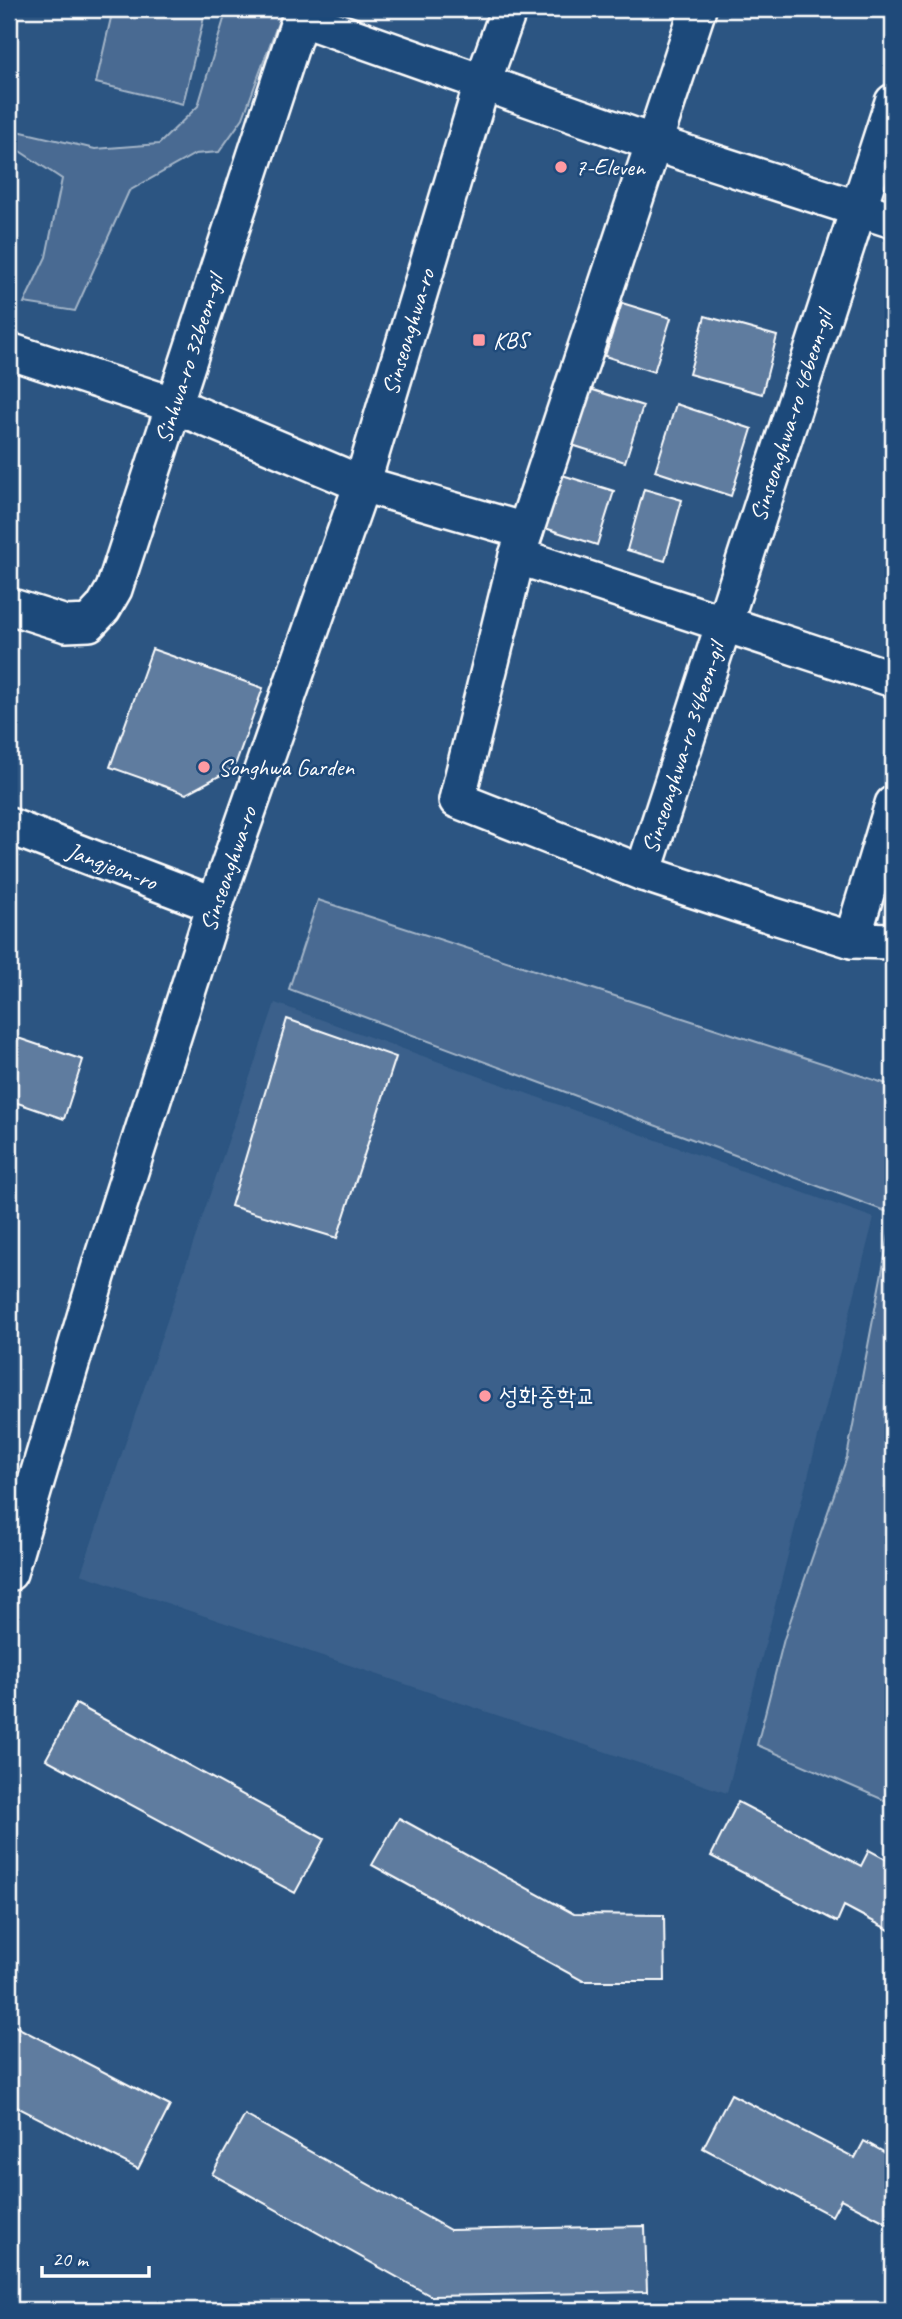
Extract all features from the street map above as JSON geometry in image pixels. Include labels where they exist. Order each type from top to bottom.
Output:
[{"type":"street","name":"Sinseonghwa-ro","points":[[9,1573],[103,1256],[215,905],[362,484],[482,84],[509,9]]},
{"type":"street","points":[[521,543],[698,9]]},
{"type":"street","points":[[302,14],[482,84],[893,220]]},
{"type":"street","name":"Sinhwa-ro 32beon-gil","points":[[9,606],[66,624],[89,623],[103,608],[114,589],[302,14]]},
{"type":"street","name":"Sinseonghwa-ro 46beon-gil","points":[[724,624],[893,102]]},
{"type":"street","points":[[9,351],[174,404],[362,484],[521,543],[724,624],[893,679]]},
{"type":"street","name":"Sinseonghwa-ro 34beon-gil","points":[[521,543],[457,800],[643,873],[852,940],[893,941]]},
{"type":"street","name":"Sinseonghwa-ro 34beon-gil","points":[[643,873],[724,624]]},
{"type":"street","points":[[852,940],[893,804]]},
{"type":"street","name":"Jangjeon-ro","points":[[9,826],[215,905]]},
{"type":"shaded area","points":[[113,9],[206,9],[183,104],[96,83]]},
{"type":"shaded area","points":[[227,9],[283,9],[243,118],[219,152],[195,154],[129,191],[75,311],[24,303],[46,257],[62,179],[9,144],[9,129],[95,149],[159,144],[198,106]]},
{"type":"shaded area","points":[[318,900],[893,1086],[893,1214],[289,989]]},
{"type":"shaded area","name":"성화중학교","points":[[275,1003],[874,1218],[727,1793],[81,1574]]},
{"type":"shaded area","points":[[893,1214],[893,1804],[757,1745],[784,1639],[847,1457]]},
{"type":"building","points":[[622,303],[671,318],[654,372],[605,356]]},
{"type":"building","points":[[705,316],[777,336],[762,394],[689,374]]},
{"type":"building","points":[[590,389],[643,406],[625,462],[572,445]]},
{"type":"building","points":[[676,404],[752,429],[731,496],[655,471]]},
{"type":"building","points":[[559,474],[614,491],[597,545],[542,527]]},
{"type":"building","points":[[644,489],[682,500],[665,561],[627,550]]},
{"type":"building","points":[[152,649],[263,688],[234,768],[186,794],[110,767]]},
{"type":"building","points":[[287,1019],[396,1057],[337,1238],[231,1206]]},
{"type":"building","points":[[9,1035],[83,1060],[64,1119],[9,1100]]},
{"type":"building","points":[[76,1704],[324,1839],[295,1893],[46,1759]]},
{"type":"building","points":[[738,1802],[861,1866],[869,1850],[893,1863],[893,1932],[844,1906],[837,1922],[711,1856]]},
{"type":"building","points":[[399,1818],[574,1914],[664,1915],[665,1981],[583,1981],[372,1865]]},
{"type":"building","points":[[9,2023],[170,2106],[138,2169],[9,2103]]},
{"type":"building","points":[[731,2094],[855,2158],[864,2141],[893,2157],[893,2226],[841,2199],[832,2216],[703,2148]]},
{"type":"building","points":[[245,2115],[450,2230],[645,2226],[647,2292],[431,2296],[212,2174]]},
{"type":"place","name":"7-Eleven","points":[[561,167]]},
{"type":"place","name":"KBS","points":[[479,340]]},
{"type":"place","name":"Songhwa Garden","points":[[204,767]]},
{"type":"place","name":"성화중학교","points":[[485,1396]]}]
